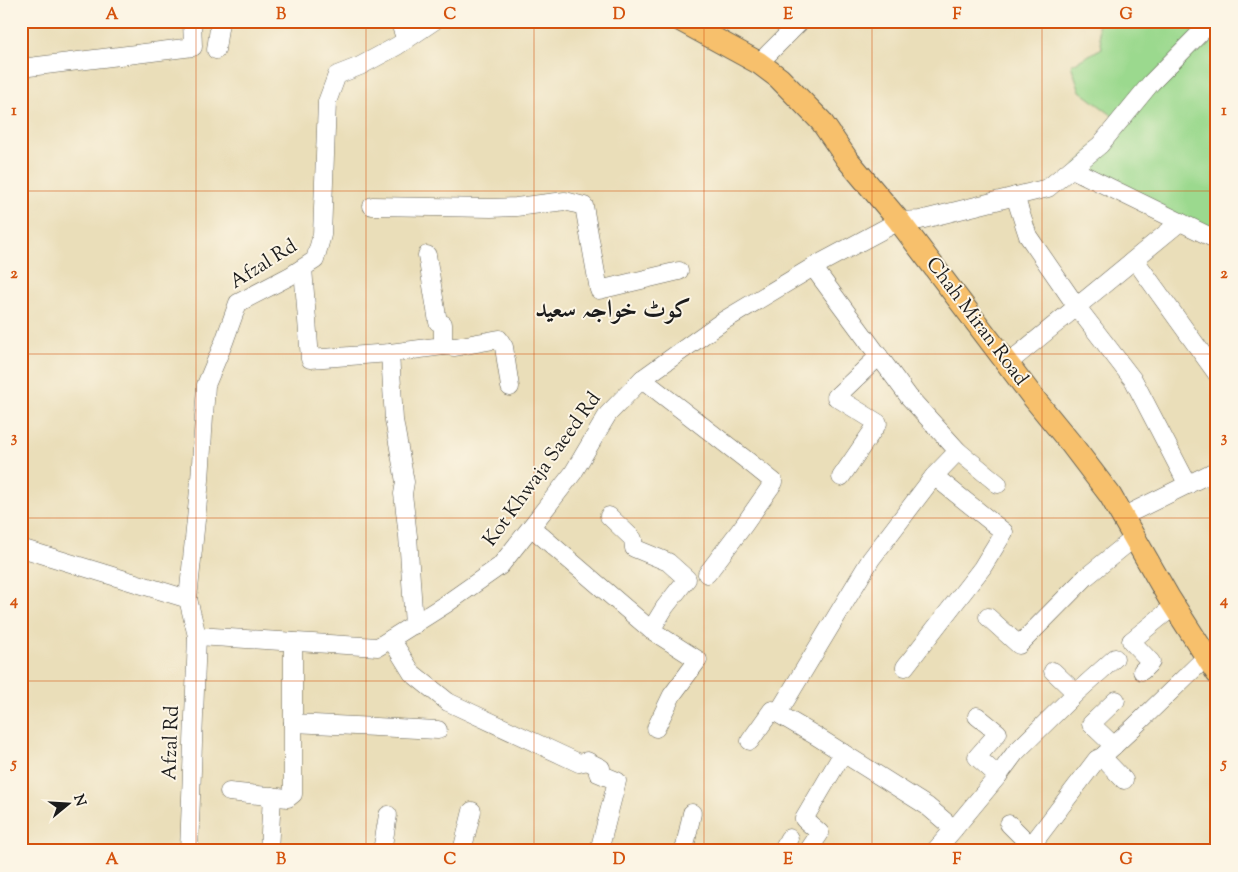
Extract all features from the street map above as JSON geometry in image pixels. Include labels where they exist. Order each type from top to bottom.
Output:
[{"type":"main road","name":"Chah Miran Road","points":[[682,21],[759,63],[779,78],[821,121],[847,159],[899,221],[1007,364],[1110,495],[1174,606],[1213,663]]},
{"type":"street","points":[[21,68],[193,47],[192,21]]},
{"type":"street","points":[[216,50],[220,21]]},
{"type":"street","points":[[399,21],[406,40]]},
{"type":"street","name":"Afzal Rd","points":[[188,599],[200,480],[206,385],[238,303],[290,276],[315,260],[322,235],[327,102],[338,75],[360,66],[397,46],[434,21]]},
{"type":"street","points":[[759,63],[801,21]]},
{"type":"street","points":[[899,221],[920,220],[1048,188],[1100,145],[1151,83],[1212,21]]},
{"type":"street","points":[[1072,168],[1217,240]]},
{"type":"street","points":[[1015,196],[1028,236],[1077,307],[1134,381],[1188,484]]},
{"type":"street","points":[[372,206],[491,208],[565,202],[584,206],[598,290],[679,271]]},
{"type":"street","name":"Kot Khwaja Saeed Rd","points":[[197,636],[378,647],[446,604],[500,566],[573,473],[608,414],[642,379],[723,320],[813,267],[899,221]]},
{"type":"street","points":[[1007,364],[1180,222]]},
{"type":"street","points":[[427,255],[438,322],[443,324],[443,346]]},
{"type":"street","points":[[1135,260],[1217,374]]},
{"type":"street","points":[[813,267],[909,396],[958,451],[998,484]]},
{"type":"street","points":[[302,268],[310,359],[390,353],[443,346],[455,348],[499,339],[504,347],[510,387]]},
{"type":"street","points":[[390,353],[394,420],[405,482],[403,494],[414,625]]},
{"type":"street","points":[[841,476],[878,423],[836,397],[879,356]]},
{"type":"street","points":[[642,379],[774,482],[707,574]]},
{"type":"street","points":[[778,713],[871,559],[934,476],[958,451]]},
{"type":"street","points":[[906,666],[982,568],[1004,532],[934,476]]},
{"type":"street","points":[[1122,517],[1188,484],[1215,477]]},
{"type":"street","points":[[609,516],[633,539],[634,548],[668,562],[687,579],[665,607],[651,630]]},
{"type":"street","points":[[532,527],[651,630],[698,660],[672,695],[656,728]]},
{"type":"street","points":[[988,617],[1019,645],[1086,577],[1134,538]]},
{"type":"street","points":[[21,548],[188,599],[197,636]]},
{"type":"street","points":[[1142,671],[1151,662],[1131,641],[1174,606]]},
{"type":"street","name":"Afzal Rd","points":[[189,851],[197,636]]},
{"type":"street","points":[[391,639],[412,673],[448,702],[579,763],[587,761],[600,768],[598,773],[617,781],[599,851]]},
{"type":"street","points":[[229,792],[288,798],[293,794],[293,642]]},
{"type":"street","points":[[935,851],[1015,753],[1115,658]]},
{"type":"street","points":[[1009,824],[1027,848],[1037,838],[1097,759],[1213,663]]},
{"type":"street","points":[[1052,671],[1076,693]]},
{"type":"street","points":[[1116,700],[1091,724],[1124,780]]},
{"type":"street","points":[[750,741],[772,710],[927,806],[954,829]]},
{"type":"street","points":[[977,716],[998,733],[977,757],[998,776]]},
{"type":"street","points":[[293,723],[438,730]]},
{"type":"street","points":[[808,851],[820,833],[804,820],[843,753]]},
{"type":"street","points":[[270,851],[272,796]]},
{"type":"street","points":[[462,851],[472,811]]},
{"type":"street","points":[[684,851],[692,813]]},
{"type":"street","points":[[382,851],[388,815]]},
{"type":"green space","points":[[1097,21],[1217,21],[1217,240],[1072,169],[1117,119],[1080,91],[1071,65],[1102,48]]},
{"type":"district","name":"کوٹ خواجہ سعید","points":[[613,311]]}]
